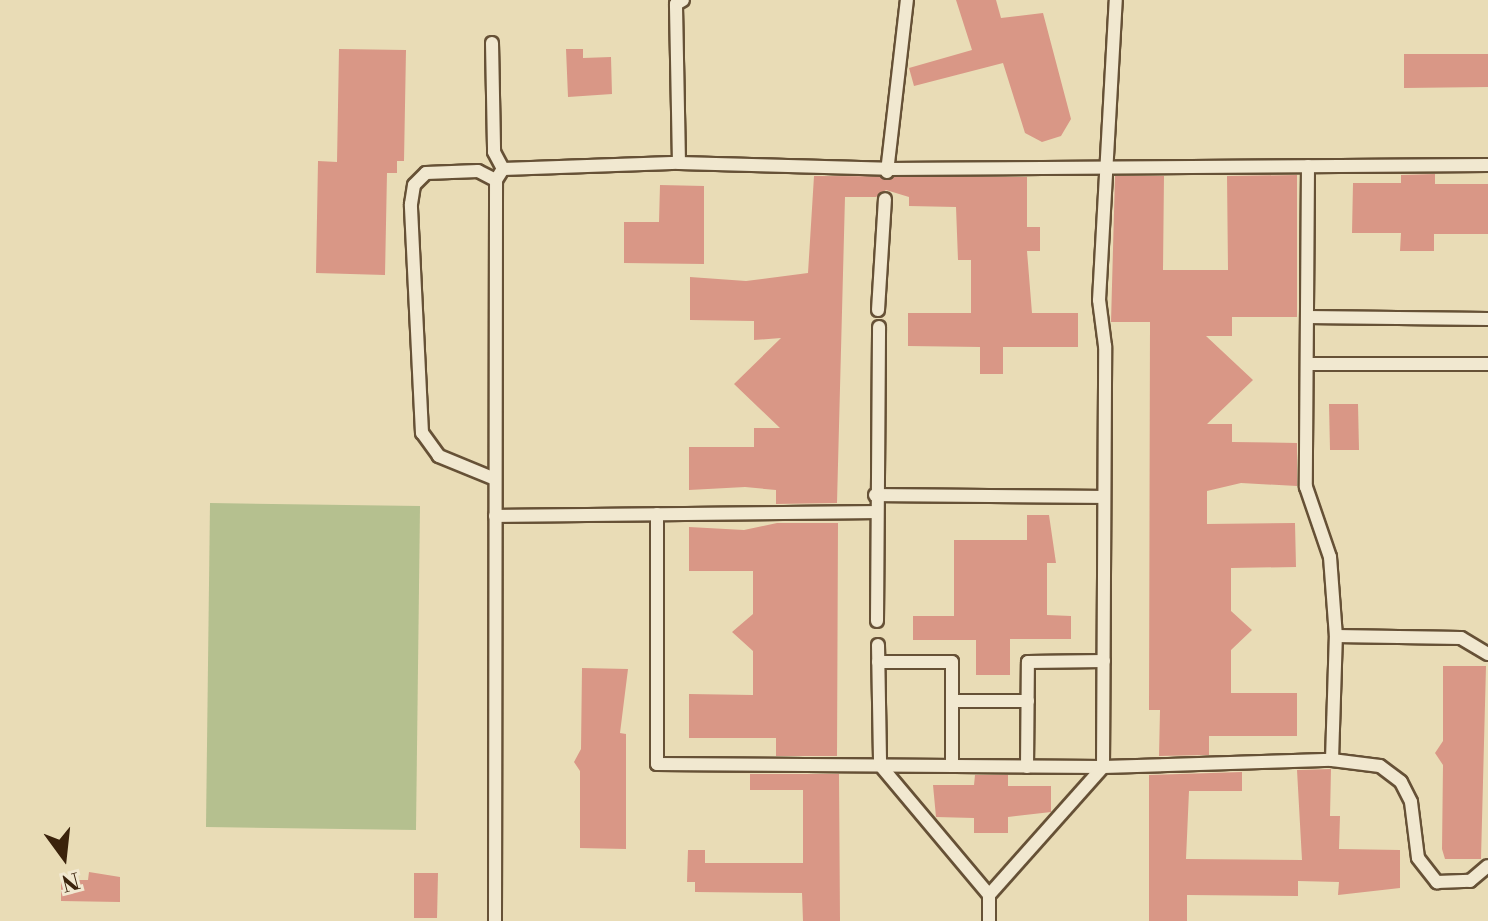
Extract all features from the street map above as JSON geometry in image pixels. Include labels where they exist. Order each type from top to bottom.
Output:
[{"type":"lane","points":[[679,163],[676,4],[683,0]]},
{"type":"lane","points":[[887,170],[907,0]]},
{"type":"lane","points":[[989,895],[1103,767],[1104,497],[1099,300],[1104,167],[1116,0]]},
{"type":"lane","points":[[492,43],[494,152],[499,174],[495,921]]},
{"type":"lane","points":[[495,479],[439,456],[422,433],[411,204],[414,185],[426,173],[478,171],[499,174],[679,163],[887,170],[1488,165]]},
{"type":"lane","points":[[1308,166],[1306,487],[1330,557],[1336,636],[1332,760]]},
{"type":"lane","points":[[878,310],[885,199]]},
{"type":"lane","points":[[1307,317],[1488,319]]},
{"type":"lane","points":[[877,621],[875,495],[879,327]]},
{"type":"lane","points":[[1307,364],[1488,364]]},
{"type":"lane","points":[[875,495],[1104,497]]},
{"type":"lane","points":[[495,516],[875,512]]},
{"type":"lane","points":[[657,514],[657,764],[1103,767],[1332,760],[1380,766],[1401,782],[1411,802],[1418,858],[1437,882],[1470,881],[1488,866]]},
{"type":"lane","points":[[1336,636],[1461,638],[1488,654]]},
{"type":"lane","points":[[878,645],[880,765],[989,895],[989,921]]},
{"type":"lane","points":[[1027,767],[1028,662],[1104,661]]},
{"type":"lane","points":[[878,662],[952,662],[952,766]]},
{"type":"lane","points":[[952,701],[1028,701]]},
{"type":"green space","points":[[210,503],[420,506],[416,830],[206,827]]},
{"type":"building","points":[[956,0],[996,0],[1001,18],[1043,13],[1071,119],[1061,136],[1042,142],[1025,133],[1003,63],[914,86],[909,68],[972,50]]},
{"type":"building","points":[[339,49],[406,50],[404,161],[397,161],[397,173],[387,173],[385,275],[316,273],[318,161],[337,162]]},
{"type":"building","points":[[566,49],[583,49],[583,58],[611,57],[612,94],[568,97]]},
{"type":"building","points":[[1404,54],[1488,54],[1488,87],[1404,88]]},
{"type":"building","points":[[1435,174],[1435,184],[1488,184],[1488,234],[1434,234],[1434,251],[1400,251],[1401,233],[1352,233],[1353,183],[1401,183],[1401,175]]},
{"type":"building","points":[[1297,175],[1297,317],[1232,317],[1232,336],[1206,336],[1253,380],[1207,424],[1232,424],[1232,442],[1297,443],[1297,486],[1241,483],[1207,491],[1207,524],[1295,523],[1296,567],[1231,568],[1231,611],[1252,630],[1231,650],[1231,693],[1297,693],[1297,736],[1209,736],[1209,755],[1159,756],[1160,710],[1149,710],[1150,322],[1111,322],[1115,176],[1164,176],[1163,270],[1228,270],[1227,176]]},
{"type":"building","points":[[814,176],[1027,177],[1027,227],[1040,227],[1040,251],[1027,251],[1032,313],[1078,313],[1078,347],[1003,347],[1003,374],[980,374],[980,347],[908,346],[908,313],[971,313],[971,260],[958,260],[956,207],[909,206],[909,197],[886,190],[876,197],[845,197],[837,503],[776,504],[776,490],[745,487],[689,490],[689,447],[754,447],[754,428],[780,428],[734,384],[781,338],[754,340],[754,321],[690,320],[690,277],[746,281],[808,273]]},
{"type":"building","points":[[660,185],[704,186],[704,264],[624,263],[624,222],[659,222]]},
{"type":"building","points":[[1329,404],[1358,404],[1359,450],[1330,450]]},
{"type":"building","points":[[1027,515],[1049,515],[1056,563],[1047,563],[1047,615],[1071,616],[1071,639],[1010,639],[1010,675],[976,675],[976,640],[913,640],[913,616],[954,616],[954,540],[1027,540]]},
{"type":"building","points":[[777,523],[838,523],[837,756],[776,756],[776,738],[689,738],[689,694],[753,695],[753,651],[732,632],[753,614],[753,571],[689,571],[689,527],[744,530]]},
{"type":"building","points":[[1443,666],[1486,666],[1481,859],[1445,859],[1442,849],[1443,765],[1435,753],[1443,741]]},
{"type":"building","points":[[582,668],[628,669],[620,733],[626,734],[626,849],[580,848],[580,771],[574,762],[581,749]]},
{"type":"building","points":[[1331,769],[1330,816],[1340,816],[1339,849],[1400,850],[1400,888],[1338,895],[1339,882],[1298,881],[1298,896],[1187,895],[1187,921],[1149,921],[1149,775],[1242,772],[1242,791],[1189,791],[1186,859],[1302,860],[1297,770]]},
{"type":"building","points":[[750,774],[839,774],[840,921],[803,921],[802,893],[695,892],[695,882],[687,882],[688,850],[705,850],[705,863],[803,863],[803,790],[750,790]]},
{"type":"building","points":[[975,775],[1008,775],[1008,786],[1051,786],[1051,812],[1008,817],[1008,833],[974,833],[974,818],[936,817],[933,785],[974,785]]},
{"type":"building","points":[[89,872],[120,877],[120,902],[61,901],[61,880],[88,880]]},
{"type":"building","points":[[414,873],[438,873],[437,918],[414,918]]}]
